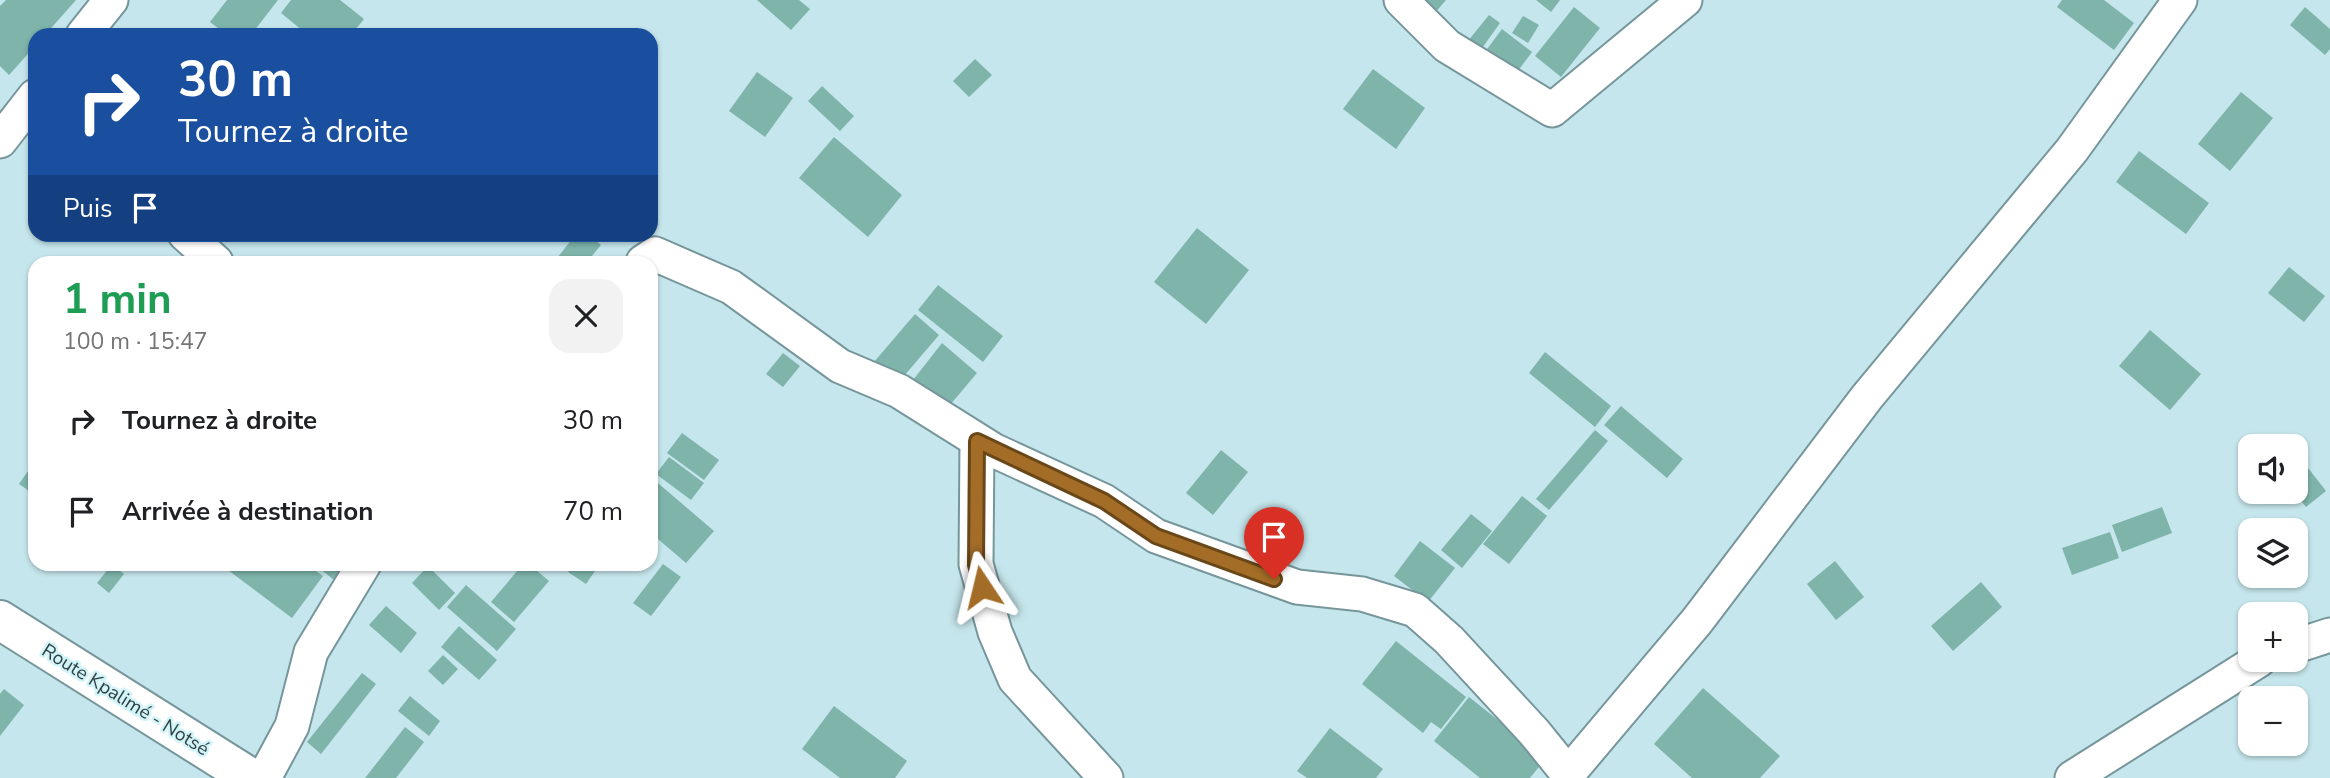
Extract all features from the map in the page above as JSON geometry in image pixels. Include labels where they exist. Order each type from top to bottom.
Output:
[{"type":"main road","name":"Route Kpalimé - Notsé","points":[[0,620],[251,778]]},
{"type":"street","points":[[89,28],[111,0]]},
{"type":"street","points":[[1401,0],[1447,46],[1552,110],[1685,0]]},
{"type":"street","points":[[652,256],[655,254],[731,287],[841,366],[899,391],[977,441],[1104,501],[1156,536],[1297,587],[1362,594],[1415,610],[1449,640],[1534,732],[1568,776],[1697,621],[1867,397],[2072,150],[2180,0]]},
{"type":"street","points":[[0,141],[28,113]]},
{"type":"street","points":[[194,242],[209,256]]},
{"type":"street","points":[[977,441],[976,565],[995,632],[1015,679],[1106,778]]},
{"type":"street","points":[[264,778],[292,726],[310,652],[360,571]]},
{"type":"street","points":[[2308,642],[2330,635]]},
{"type":"street","points":[[2072,778],[2240,672]]},
{"type":"building","points":[[6,0],[76,0],[51,28],[28,28],[28,54],[9,75],[0,66],[0,6]]},
{"type":"building","points":[[227,0],[278,0],[256,28],[218,28],[210,22]]},
{"type":"building","points":[[291,0],[340,0],[364,19],[357,28],[299,28],[281,13]]},
{"type":"building","points":[[757,0],[799,0],[810,9],[791,30]]},
{"type":"building","points":[[1417,0],[1446,0],[1434,14]]},
{"type":"building","points":[[1536,0],[1560,0],[1551,12]]},
{"type":"building","points":[[2062,0],[2104,0],[2134,23],[2114,50],[2057,7]]},
{"type":"building","points":[[1574,7],[1600,28],[1561,77],[1535,56]]},
{"type":"building","points":[[2305,7],[2330,29],[2330,49],[2325,55],[2290,25]]},
{"type":"building","points":[[1489,15],[1500,23],[1480,51],[1468,41]]},
{"type":"building","points":[[1523,16],[1539,25],[1528,43],[1512,33]]},
{"type":"building","points":[[1502,29],[1532,52],[1512,79],[1482,56]]},
{"type":"building","points":[[975,59],[992,75],[969,97],[953,81]]},
{"type":"building","points":[[1373,69],[1425,108],[1396,149],[1343,109]]},
{"type":"building","points":[[757,72],[793,98],[765,137],[729,111]]},
{"type":"building","points":[[822,86],[854,116],[840,131],[808,101]]},
{"type":"building","points":[[2241,92],[2273,118],[2230,171],[2198,144]]},
{"type":"building","points":[[834,137],[902,195],[868,237],[799,178]]},
{"type":"building","points":[[2139,151],[2209,203],[2186,234],[2116,182]]},
{"type":"building","points":[[1197,228],[1249,270],[1206,324],[1154,282]]},
{"type":"building","points":[[570,242],[597,242],[601,245],[592,256],[559,256]]},
{"type":"building","points":[[2289,267],[2325,296],[2304,322],[2268,293]]},
{"type":"building","points":[[938,285],[1003,336],[983,362],[918,310]]},
{"type":"building","points":[[915,314],[939,335],[898,383],[874,362]]},
{"type":"building","points":[[2150,330],[2201,374],[2170,410],[2119,366]]},
{"type":"building","points":[[942,343],[977,373],[944,412],[906,389]]},
{"type":"building","points":[[1545,352],[1611,406],[1595,427],[1529,373]]},
{"type":"building","points":[[783,353],[800,366],[783,387],[766,374]]},
{"type":"building","points":[[1621,406],[1683,459],[1667,478],[1604,425]]},
{"type":"building","points":[[1595,430],[1608,441],[1549,510],[1536,499]]},
{"type":"building","points":[[682,433],[719,460],[704,480],[667,453]]},
{"type":"building","points":[[1221,450],[1248,472],[1213,515],[1186,493]]},
{"type":"building","points":[[669,457],[704,483],[691,500],[658,475]]},
{"type":"building","points":[[2308,468],[2326,491],[2306,507],[2304,504],[2308,504]]},
{"type":"building","points":[[28,471],[28,490],[19,484]]},
{"type":"building","points":[[658,483],[714,531],[686,563],[658,539]]},
{"type":"building","points":[[1522,496],[1547,516],[1509,564],[1483,544]]},
{"type":"building","points":[[2162,507],[2172,533],[2122,552],[2112,525]]},
{"type":"building","points":[[1471,514],[1492,531],[1462,568],[1441,550]]},
{"type":"building","points":[[2110,532],[2119,558],[2072,575],[2062,548]]},
{"type":"building","points":[[1420,541],[1455,568],[1428,602],[1394,576]]},
{"type":"building","points":[[1835,561],[1864,597],[1836,620],[1807,584]]},
{"type":"building","points":[[663,564],[681,577],[651,616],[633,603]]},
{"type":"building","points":[[106,571],[120,571],[124,574],[109,593],[97,583]]},
{"type":"building","points":[[229,571],[316,571],[323,576],[292,618]]},
{"type":"building","points":[[323,571],[342,571],[334,580]]},
{"type":"building","points":[[423,571],[433,571],[455,593],[439,610],[412,583]]},
{"type":"building","points":[[517,571],[537,571],[549,581],[514,622],[491,602]]},
{"type":"building","points":[[569,571],[595,571],[586,584]]},
{"type":"building","points":[[1981,582],[2002,607],[1953,651],[1931,626]]},
{"type":"building","points":[[466,585],[516,629],[497,651],[447,607]]},
{"type":"building","points":[[386,606],[417,633],[401,653],[369,625]]},
{"type":"building","points":[[459,626],[497,660],[479,680],[441,647]]},
{"type":"building","points":[[1396,641],[1466,697],[1441,729],[1431,722],[1423,733],[1362,684]]},
{"type":"building","points":[[443,655],[458,669],[443,685],[428,671]]},
{"type":"building","points":[[362,673],[376,684],[321,754],[307,742]]},
{"type":"building","points":[[1703,688],[1780,756],[1760,778],[1692,778],[1654,744]]},
{"type":"building","points":[[4,689],[24,705],[0,736],[0,694]]},
{"type":"building","points":[[410,696],[440,721],[429,736],[398,711]]},
{"type":"building","points":[[1469,697],[1546,758],[1530,778],[1480,778],[1434,741]]},
{"type":"building","points":[[834,706],[907,761],[895,778],[840,778],[802,749]]},
{"type":"building","points":[[405,727],[424,742],[396,778],[365,778]]},
{"type":"building","points":[[1330,728],[1383,769],[1376,778],[1307,778],[1297,771]]},
{"type":"route","points":[[982,587],[976,565],[977,441],[1104,501],[1156,536],[1274,579]]}]
